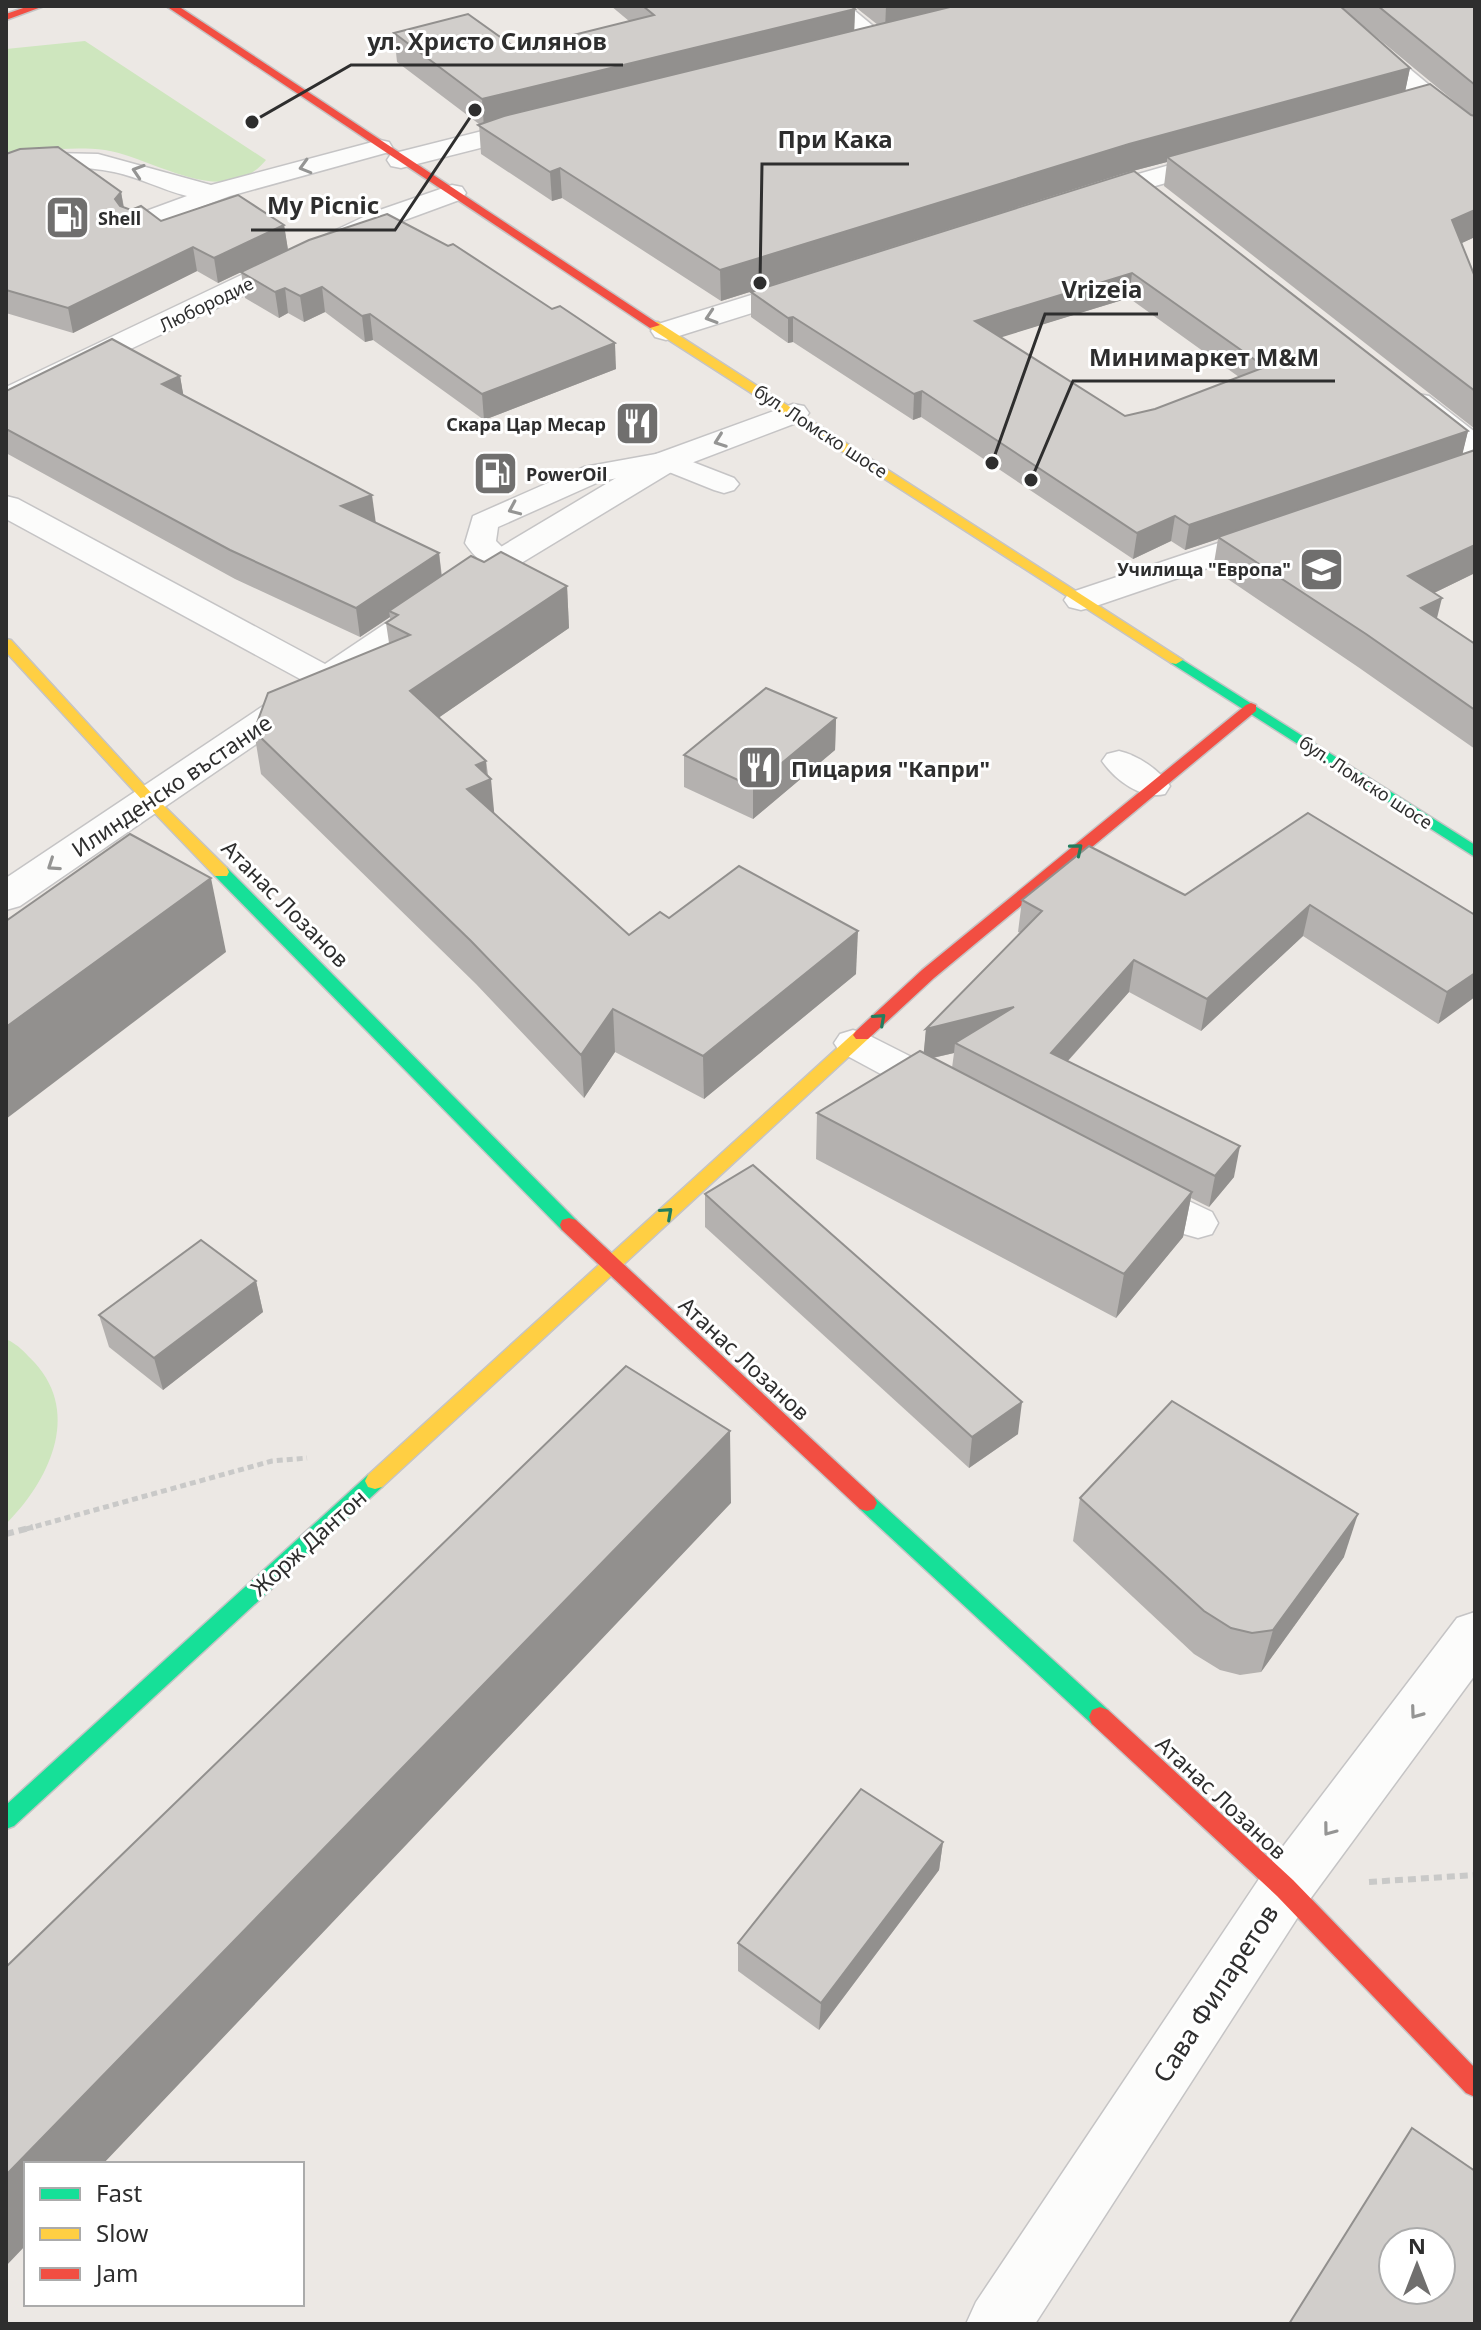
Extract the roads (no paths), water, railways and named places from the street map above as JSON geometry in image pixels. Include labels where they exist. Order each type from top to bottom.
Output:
[{"type":"street","points":[[6,17],[39,6]]},
{"type":"street","name":"бул. Ломско шосе","points":[[171,6],[452,193],[1475,852]]},
{"type":"street","points":[[834,6],[877,40]]},
{"type":"street","points":[[1319,6],[1429,101],[1475,136]]},
{"type":"street","points":[[846,48],[906,34]]},
{"type":"street","points":[[1400,110],[1429,101]]},
{"type":"street","points":[[391,153],[556,121]]},
{"type":"street","points":[[1061,206],[1253,150]]},
{"type":"street","points":[[1136,182],[1161,202]]},
{"type":"street","name":"Любородие","points":[[6,399],[384,218],[452,193]]},
{"type":"street","points":[[666,331],[835,278]]},
{"type":"street","points":[[1400,388],[1470,461]]},
{"type":"street","name":"Илинденско въстание","points":[[6,897],[501,561],[667,461],[793,413]]},
{"type":"street","points":[[6,506],[327,679]]},
{"type":"street","points":[[1081,600],[1298,526]]},
{"type":"street","name":"Атанас Лозанов","points":[[6,643],[150,800],[610,1266],[1285,1888],[1475,2085]]},
{"type":"street","name":"Жорж Дантон","points":[[6,1819],[928,974],[1251,708]]},
{"type":"street","name":"Сава Филаретов","points":[[998,2324],[1285,1888],[1475,1634]]},
{"type":"lane","points":[[136,223],[227,191],[391,153]]},
{"type":"lane","points":[[6,165],[92,160],[128,168],[199,192],[227,191]]},
{"type":"lane","points":[[667,461],[724,484]]},
{"type":"lane","points":[[1119,761],[1153,786]]},
{"type":"lane","points":[[853,1043],[977,1108]]},
{"type":"lane","points":[[1102,1173],[1198,1223]]},
{"type":"place","name":"My Picnic","points":[[475,110]]},
{"type":"place","name":"ул. Христо Силянов","points":[[252,122]]},
{"type":"place","name":"Shell","points":[[67,218]]},
{"type":"place","name":"При Кака","points":[[760,283]]},
{"type":"place","name":"Скара Цар Месар","points":[[637,424]]},
{"type":"place","name":"Vrizeia","points":[[992,463]]},
{"type":"place","name":"PowerOil","points":[[495,474]]},
{"type":"place","name":"Минимаркет М&М","points":[[1031,480]]},
{"type":"place","name":"Училища \"Европа\"","points":[[1322,569]]},
{"type":"place","name":"Пицария \"Капри\"","points":[[760,768]]}]
